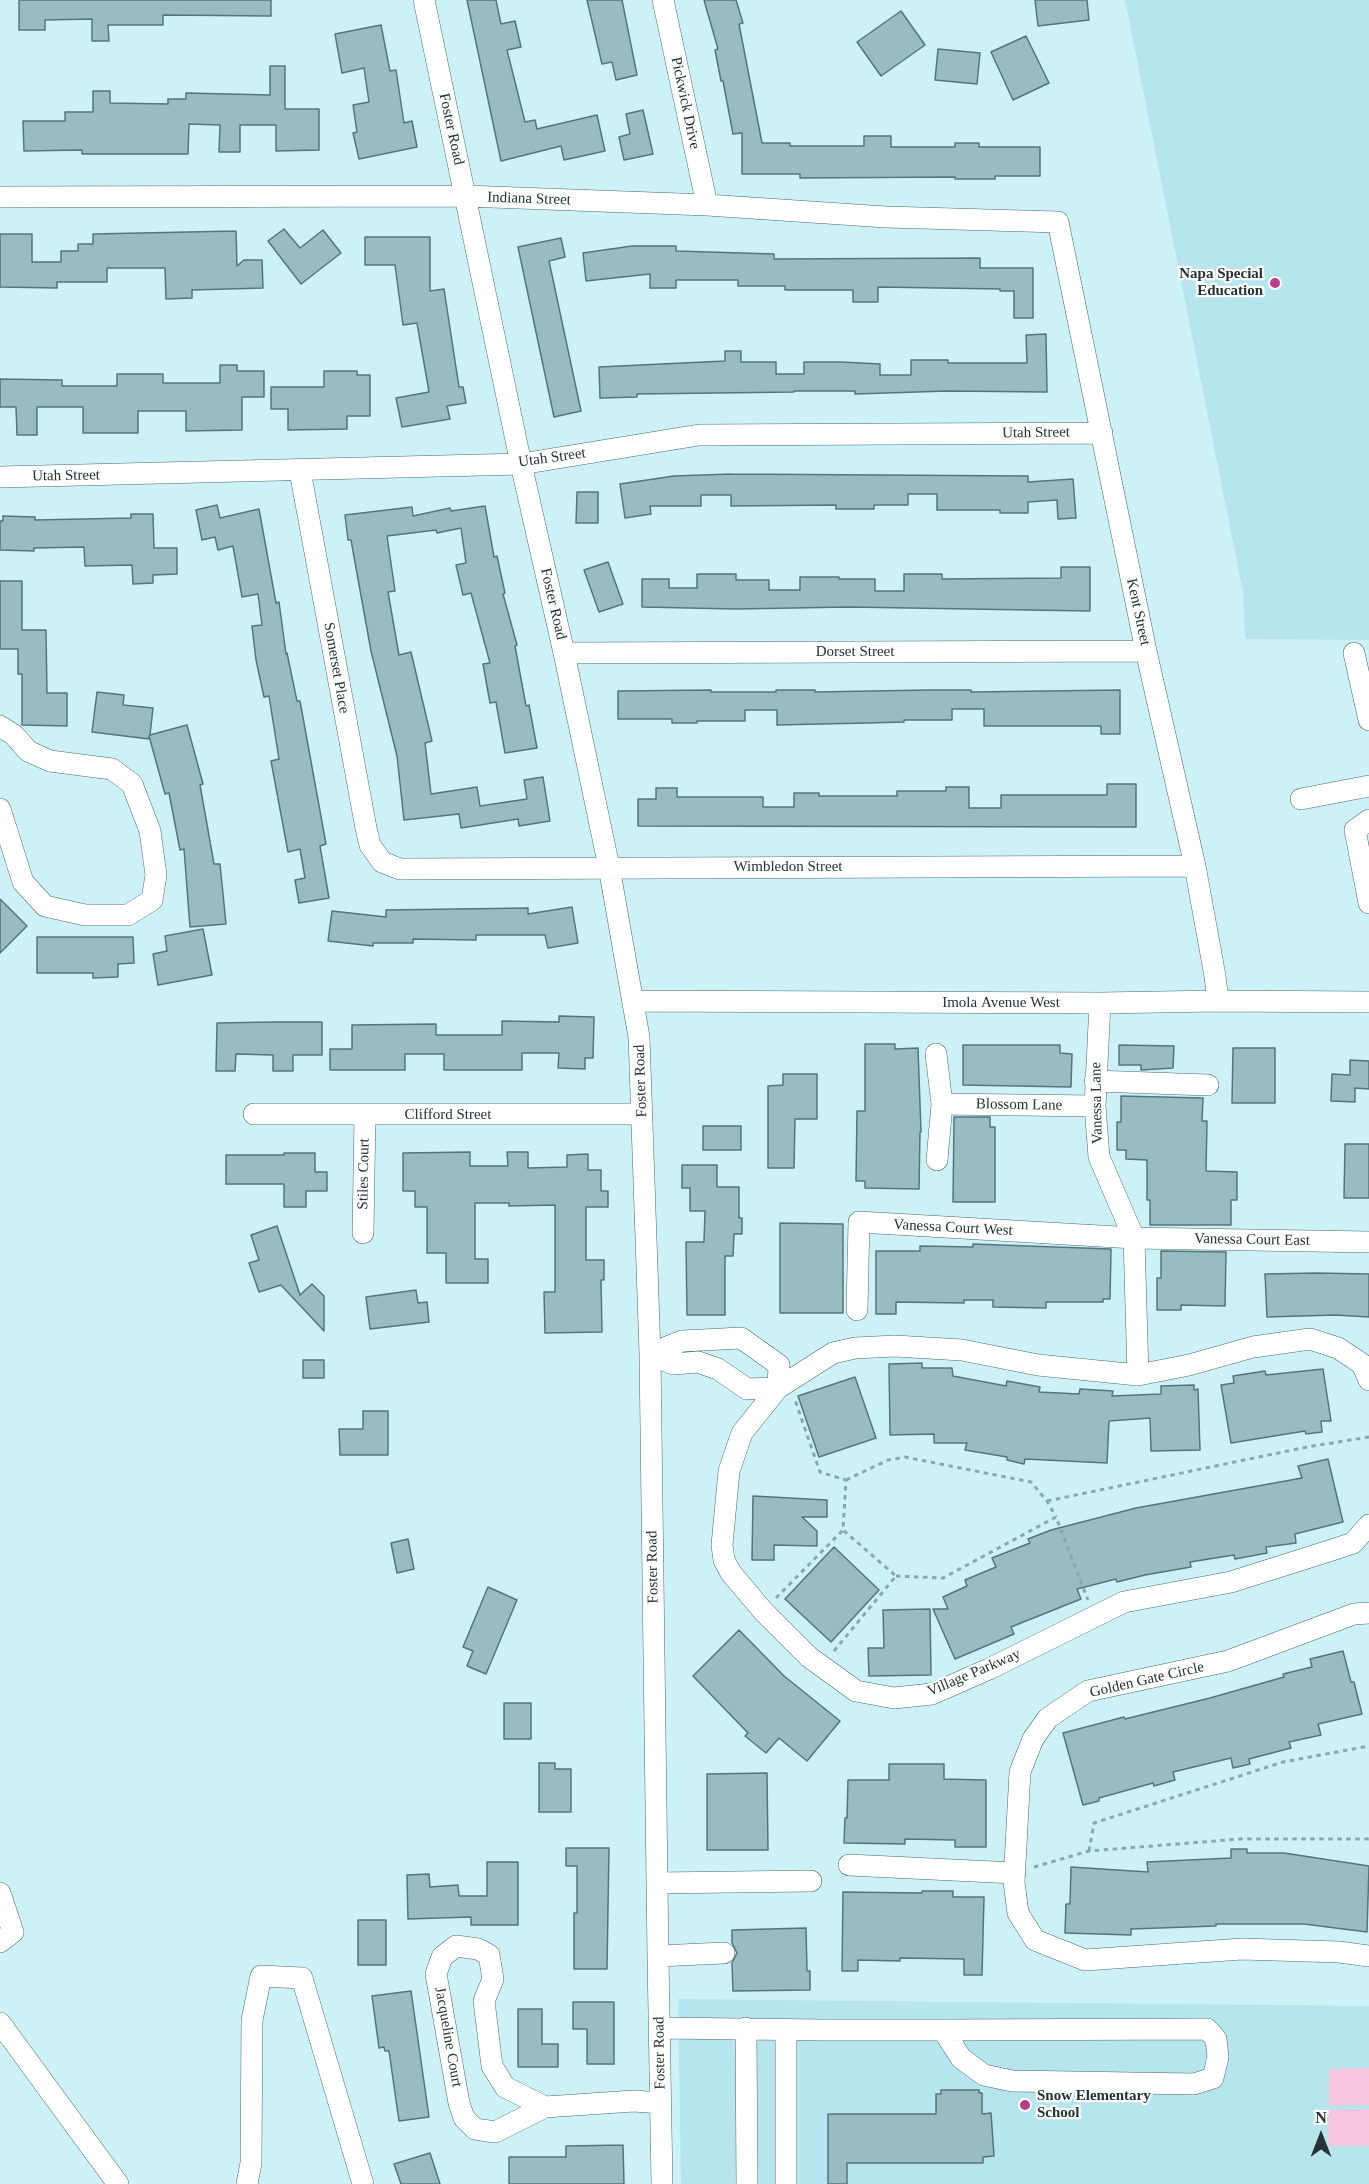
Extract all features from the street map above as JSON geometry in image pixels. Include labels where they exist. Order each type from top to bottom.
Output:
[{"type":"street","name":"Foster Road","points":[[424,0],[521,464],[609,867],[639,1037],[650,1354],[663,2184]]},
{"type":"street","name":"Pickwick Drive","points":[[663,0],[707,205]]},
{"type":"street","name":"Indiana Street","points":[[0,197],[465,196],[1058,222]]},
{"type":"street","name":"Kent Street","points":[[1058,222],[1146,651],[1195,866],[1218,1001]]},
{"type":"street","name":"Utah Street","points":[[0,477],[521,464],[699,435],[1102,433]]},
{"type":"street","name":"Somerset Place","points":[[300,471],[366,828],[370,845],[382,862]]},
{"type":"street","name":"Dorset Street","points":[[564,653],[1146,651]]},
{"type":"street","points":[[1354,653],[1369,720]]},
{"type":"street","points":[[0,726],[14,735],[28,751],[50,761],[112,769],[132,784],[150,831],[156,874],[152,900],[128,915],[85,915],[45,906],[23,882],[0,810]]},
{"type":"street","points":[[1301,799],[1369,786]]},
{"type":"street","points":[[1369,820],[1355,830],[1369,903]]},
{"type":"street","name":"Wimbledon Street","points":[[382,862],[400,869],[1195,866]]},
{"type":"street","name":"Imola Avenue West","points":[[633,1001],[1369,1002]]},
{"type":"street","name":"Vanessa Lane","points":[[1100,1003],[1095,1081],[1099,1157],[1134,1238],[1138,1375]]},
{"type":"street","points":[[936,1054],[942,1104],[937,1160]]},
{"type":"street","points":[[1095,1081],[1208,1084]]},
{"type":"street","name":"Blossom Lane","points":[[942,1104],[1095,1106]]},
{"type":"street","name":"Clifford Street","points":[[254,1114],[642,1114]]},
{"type":"street","name":"Stiles Court","points":[[363,1233],[365,1115]]},
{"type":"street","name":"Vanessa Court West","points":[[857,1310],[859,1222],[1134,1238]]},
{"type":"street","name":"Vanessa Court East","points":[[1134,1238],[1369,1242]]},
{"type":"street","points":[[741,1338],[779,1365],[783,1384],[747,1389],[718,1369],[698,1362],[673,1364],[650,1354],[682,1341],[741,1338]]},
{"type":"street","name":"Village Parkway","points":[[1369,1380],[1362,1364],[1338,1348],[1310,1339],[1253,1347],[1189,1365],[1138,1375],[1038,1365],[962,1350],[895,1346],[855,1348],[833,1353],[783,1384],[742,1433],[729,1471],[722,1545],[724,1560],[731,1573],[763,1611],[809,1657],[856,1691],[894,1698],[932,1694],[989,1669],[1124,1602],[1231,1582],[1353,1543],[1369,1525]]},
{"type":"street","name":"Golden Gate Circle","points":[[1369,1613],[1354,1614],[1228,1661],[1088,1691],[1048,1718],[1032,1738],[1020,1772],[1015,1873],[1018,1913],[1035,1940],[1085,1960],[1242,1948],[1339,1952],[1369,1956]]},
{"type":"street","points":[[849,1865],[1015,1873]]},
{"type":"street","points":[[657,1883],[811,1881]]},
{"type":"street","points":[[0,1893],[13,1932],[0,1942]]},
{"type":"street","name":"Jacqueline Court","points":[[545,2107],[505,2087],[492,2066],[484,2001],[493,1978],[489,1955],[478,1948],[456,1946],[442,1957],[436,1974],[464,2118],[475,2129],[495,2132],[545,2107],[634,2101],[662,2103]]},
{"type":"street","points":[[658,1956],[724,1953]]},
{"type":"street","points":[[247,2184],[251,2163],[252,2020],[261,1976],[302,1978],[363,2184]]},
{"type":"street","points":[[0,2023],[118,2184]]},
{"type":"street","points":[[660,2028],[1207,2029],[1216,2039],[1218,2057],[1213,2078],[1194,2084],[1012,2081],[984,2074],[961,2058],[943,2030]]},
{"type":"street","points":[[746,2028],[747,2184]]},
{"type":"street","points":[[786,2030],[786,2184]]},
{"type":"path","points":[[783,1384],[820,1472],[846,1480],[888,1460],[905,1457],[1031,1482],[1047,1501],[1056,1517],[1094,1617]]},
{"type":"path","points":[[1047,1501],[1307,1447],[1369,1437]]},
{"type":"path","points":[[763,1611],[843,1530],[846,1480]]},
{"type":"path","points":[[843,1530],[896,1576],[943,1578],[1056,1517]]},
{"type":"path","points":[[822,1666],[896,1576]]},
{"type":"path","points":[[1089,1851],[1094,1823],[1283,1762],[1369,1746]]},
{"type":"path","points":[[1015,1873],[1089,1851],[1239,1839],[1369,1839]]},
{"type":"shaded area","name":"Napa Special Education","points":[[1125,0],[1369,0],[1369,640],[1245,639],[1243,592]]},
{"type":"shaded area","name":"Snow Elementary School","points":[[678,1999],[1369,2006],[1369,2184],[681,2184]]},
{"type":"shaded area","points":[[1369,2068],[1369,2105],[1329,2105],[1329,2069]]},
{"type":"shaded area","points":[[1369,2109],[1369,2146],[1328,2146],[1328,2110]]},
{"type":"building","points":[[19,0],[271,0],[271,16],[163,15],[163,25],[108,25],[109,41],[92,41],[92,19],[45,20],[45,30],[19,30]]},
{"type":"building","points":[[467,0],[496,0],[501,24],[515,21],[521,47],[507,50],[525,122],[535,120],[537,129],[597,115],[605,151],[564,160],[561,146],[501,161]]},
{"type":"building","points":[[587,0],[622,0],[637,75],[616,80],[612,62],[602,64]]},
{"type":"building","points":[[704,0],[736,0],[743,23],[739,24],[762,143],[790,143],[790,146],[864,146],[864,136],[891,136],[891,147],[955,147],[955,143],[979,143],[979,147],[1040,147],[1040,176],[995,176],[995,179],[800,178],[800,174],[742,174],[742,133],[733,134],[715,50],[718,49]]},
{"type":"building","points":[[1035,0],[1087,0],[1089,20],[1038,26]]},
{"type":"building","points":[[901,11],[925,45],[881,76],[857,42]]},
{"type":"building","points":[[381,25],[390,71],[396,70],[404,123],[412,121],[417,147],[359,159],[353,133],[357,132],[353,105],[369,102],[364,68],[342,73],[335,34]]},
{"type":"building","points":[[1026,36],[1049,83],[1013,100],[991,52]]},
{"type":"building","points":[[938,49],[980,53],[977,84],[935,80]]},
{"type":"building","points":[[270,66],[285,66],[285,109],[319,109],[319,150],[276,151],[276,125],[240,125],[240,152],[219,152],[220,125],[189,124],[188,154],[82,154],[82,150],[24,151],[23,121],[65,121],[65,112],[93,112],[93,91],[110,91],[110,103],[168,104],[168,99],[186,99],[186,93],[270,95]]},
{"type":"building","points":[[643,110],[653,154],[624,160],[619,137],[630,134],[626,114]]},
{"type":"building","points":[[284,229],[300,248],[323,230],[341,253],[301,284],[268,241]]},
{"type":"building","points":[[236,231],[237,266],[244,260],[262,260],[263,288],[192,290],[192,298],[166,299],[165,268],[107,268],[107,282],[57,282],[57,288],[0,287],[0,234],[32,234],[32,262],[61,262],[61,251],[78,251],[78,244],[93,244],[93,234]]},
{"type":"building","points":[[365,237],[430,237],[430,291],[444,289],[459,387],[463,387],[466,403],[447,406],[450,419],[402,427],[396,398],[429,392],[417,323],[403,325],[395,265],[365,265]]},
{"type":"building","points":[[561,238],[565,257],[549,261],[581,411],[554,417],[518,247]]},
{"type":"building","points":[[632,246],[676,246],[676,251],[774,254],[774,259],[980,258],[980,268],[1033,268],[1033,318],[1014,318],[1014,291],[1000,291],[1000,289],[878,287],[878,302],[853,302],[853,290],[785,290],[785,286],[738,286],[738,280],[676,280],[676,288],[650,288],[650,274],[586,281],[583,253]]},
{"type":"building","points":[[1046,334],[1047,392],[948,391],[855,394],[855,391],[794,391],[637,394],[637,397],[600,398],[599,367],[725,361],[725,351],[741,351],[741,362],[776,362],[776,374],[804,374],[804,362],[841,362],[880,364],[880,375],[911,375],[911,360],[948,360],[948,363],[1027,363],[1026,335]]},
{"type":"building","points":[[220,365],[237,365],[237,371],[264,371],[264,397],[242,397],[242,430],[186,431],[186,411],[138,411],[138,433],[83,433],[83,407],[37,407],[37,435],[17,435],[16,407],[0,407],[0,379],[62,380],[62,386],[117,386],[117,374],[163,374],[163,383],[220,383]]},
{"type":"building","points":[[324,371],[357,371],[357,375],[370,375],[370,416],[347,416],[347,429],[288,430],[288,409],[271,409],[271,387],[324,387]]},
{"type":"building","points":[[731,474],[1028,476],[1028,482],[1073,479],[1076,518],[1058,519],[1057,500],[1028,502],[1028,513],[1000,513],[1000,510],[937,510],[937,494],[908,494],[908,505],[874,505],[874,509],[836,509],[836,505],[731,506],[731,495],[701,495],[701,506],[650,506],[651,514],[625,518],[620,484],[674,476]]},
{"type":"building","points":[[577,492],[598,492],[598,523],[576,523]]},
{"type":"building","points":[[217,505],[220,518],[259,509],[276,603],[279,602],[286,654],[297,701],[300,701],[326,844],[320,846],[329,898],[299,903],[295,880],[305,878],[300,849],[288,852],[271,761],[279,759],[269,696],[264,697],[256,660],[252,626],[262,625],[258,594],[242,597],[233,546],[218,550],[215,537],[202,540],[196,510]]},
{"type":"building","points":[[485,506],[494,557],[497,556],[505,593],[503,594],[517,645],[515,646],[526,706],[529,705],[537,748],[505,753],[496,702],[490,703],[483,664],[490,663],[471,593],[463,595],[456,565],[466,563],[461,528],[437,533],[436,530],[387,536],[395,591],[388,592],[399,655],[411,652],[432,741],[425,743],[431,794],[477,787],[480,806],[527,799],[524,780],[543,777],[550,821],[519,826],[518,819],[461,828],[459,814],[404,820],[397,756],[371,651],[345,515],[412,507],[413,516],[450,508],[451,511]]},
{"type":"building","points":[[131,514],[153,514],[154,548],[177,548],[177,574],[153,575],[153,583],[133,584],[132,565],[85,566],[84,547],[34,548],[34,551],[0,550],[0,521],[3,521],[3,516],[35,517],[35,520],[131,518]]},
{"type":"building","points":[[608,562],[623,604],[599,612],[584,570]]},
{"type":"building","points":[[1061,567],[1090,567],[1090,611],[849,607],[736,609],[642,607],[642,579],[669,579],[669,588],[697,588],[697,574],[736,574],[736,580],[769,580],[769,590],[800,590],[800,577],[839,577],[839,579],[875,579],[875,591],[904,591],[904,574],[942,574],[942,579],[1061,578]]},
{"type":"building","points":[[0,581],[22,581],[22,630],[46,630],[47,693],[67,693],[67,726],[22,725],[22,674],[18,674],[18,649],[0,649]]},
{"type":"building","points":[[711,690],[711,692],[776,692],[776,690],[815,690],[815,692],[971,690],[971,692],[1120,690],[1120,734],[1101,734],[1101,726],[984,726],[984,709],[952,709],[952,720],[904,720],[904,722],[777,725],[777,710],[745,710],[745,721],[672,723],[672,719],[618,719],[618,691]]},
{"type":"building","points":[[97,692],[124,695],[123,705],[153,708],[150,735],[187,725],[203,784],[200,785],[214,864],[220,864],[226,924],[190,927],[184,849],[180,850],[169,793],[165,794],[149,736],[149,739],[92,732]]},
{"type":"building","points":[[1107,784],[1136,784],[1136,827],[638,826],[638,799],[656,799],[656,788],[677,788],[677,797],[763,797],[763,807],[794,807],[794,793],[819,793],[819,796],[897,796],[897,791],[946,791],[946,787],[969,787],[969,808],[1001,808],[1001,795],[1107,795]]},
{"type":"building","points":[[0,899],[27,926],[0,953]]},
{"type":"building","points":[[572,907],[578,943],[548,948],[545,935],[476,935],[476,940],[413,939],[413,943],[373,943],[373,946],[328,941],[332,911],[386,917],[386,910],[528,908],[528,914]]},
{"type":"building","points":[[203,929],[212,975],[158,985],[153,954],[167,951],[165,936]]},
{"type":"building","points":[[37,937],[133,937],[134,963],[118,964],[118,977],[93,978],[93,973],[37,973]]},
{"type":"building","points":[[559,1016],[594,1017],[593,1058],[585,1058],[585,1069],[558,1068],[559,1053],[522,1053],[522,1070],[444,1070],[444,1054],[405,1054],[405,1070],[330,1070],[330,1049],[352,1049],[352,1025],[436,1024],[436,1035],[502,1035],[502,1021],[559,1022]]},
{"type":"building","points":[[322,1022],[322,1055],[293,1055],[293,1071],[273,1071],[273,1055],[236,1054],[235,1071],[216,1071],[217,1023]]},
{"type":"building","points":[[865,1044],[895,1044],[895,1049],[918,1048],[921,1132],[919,1189],[865,1188],[865,1181],[856,1181],[857,1111],[865,1111]]},
{"type":"building","points":[[963,1045],[1060,1045],[1060,1053],[1072,1054],[1071,1087],[963,1085]]},
{"type":"building","points":[[1119,1045],[1174,1046],[1173,1068],[1141,1070],[1141,1065],[1119,1065]]},
{"type":"building","points":[[1233,1048],[1275,1048],[1275,1103],[1232,1103]]},
{"type":"building","points":[[1350,1060],[1369,1061],[1369,1089],[1355,1088],[1355,1102],[1331,1101],[1332,1074],[1350,1075]]},
{"type":"building","points":[[783,1074],[817,1074],[817,1119],[795,1119],[794,1168],[768,1168],[768,1086],[783,1085]]},
{"type":"building","points":[[1121,1096],[1203,1098],[1202,1121],[1207,1121],[1206,1171],[1237,1172],[1237,1200],[1231,1200],[1231,1225],[1150,1225],[1150,1200],[1147,1200],[1147,1160],[1126,1159],[1126,1150],[1117,1150],[1117,1122],[1121,1122]]},
{"type":"building","points":[[954,1117],[990,1117],[990,1127],[995,1127],[995,1202],[953,1202]]},
{"type":"building","points":[[703,1126],[741,1126],[741,1150],[703,1150]]},
{"type":"building","points":[[1345,1144],[1369,1144],[1369,1198],[1344,1198]]},
{"type":"building","points":[[470,1152],[470,1166],[508,1166],[507,1152],[528,1152],[528,1168],[567,1167],[567,1155],[588,1154],[588,1170],[601,1170],[601,1191],[608,1191],[608,1207],[586,1207],[586,1260],[604,1260],[604,1280],[601,1280],[602,1332],[545,1333],[544,1292],[555,1292],[555,1205],[509,1206],[509,1203],[475,1203],[475,1259],[488,1259],[488,1283],[446,1283],[446,1253],[427,1253],[427,1207],[415,1207],[415,1191],[403,1191],[403,1153]]},
{"type":"building","points":[[284,1153],[315,1153],[315,1172],[327,1172],[327,1191],[306,1191],[306,1207],[284,1207],[284,1184],[226,1184],[226,1155],[284,1155]]},
{"type":"building","points":[[682,1165],[717,1165],[717,1187],[739,1187],[739,1218],[742,1218],[742,1234],[734,1234],[733,1256],[725,1256],[725,1315],[687,1315],[686,1242],[704,1242],[705,1211],[690,1211],[690,1188],[682,1188]]},
{"type":"building","points":[[780,1223],[843,1224],[843,1313],[780,1313]]},
{"type":"building","points":[[277,1226],[300,1295],[312,1284],[324,1296],[324,1331],[281,1285],[259,1292],[249,1263],[259,1260],[251,1235]]},
{"type":"building","points":[[973,1244],[1111,1249],[1110,1299],[1103,1299],[1103,1302],[1046,1302],[1046,1308],[993,1307],[993,1300],[964,1300],[964,1303],[896,1302],[896,1314],[876,1314],[876,1251],[920,1251],[920,1246],[973,1247]]},
{"type":"building","points":[[1161,1251],[1226,1252],[1225,1306],[1181,1305],[1181,1310],[1157,1310],[1157,1278],[1161,1278]]},
{"type":"building","points":[[1265,1274],[1369,1274],[1369,1317],[1335,1315],[1267,1317]]},
{"type":"building","points":[[416,1290],[418,1303],[427,1302],[429,1322],[370,1329],[366,1297]]},
{"type":"building","points":[[303,1360],[324,1360],[324,1378],[303,1378]]},
{"type":"building","points":[[922,1363],[922,1368],[952,1368],[953,1376],[1006,1386],[1007,1381],[1040,1387],[1039,1392],[1079,1394],[1080,1389],[1113,1391],[1112,1396],[1161,1394],[1161,1386],[1194,1385],[1194,1390],[1198,1389],[1200,1450],[1151,1451],[1150,1418],[1109,1421],[1107,1463],[1025,1459],[1024,1464],[1007,1460],[1007,1457],[965,1450],[967,1443],[934,1443],[934,1434],[890,1435],[889,1364]]},
{"type":"building","points":[[1323,1369],[1331,1421],[1321,1421],[1322,1432],[1306,1434],[1305,1431],[1231,1443],[1221,1385],[1234,1383],[1233,1376],[1265,1371],[1266,1375]]},
{"type":"building","points":[[855,1377],[876,1438],[819,1457],[798,1396]]},
{"type":"building","points":[[363,1411],[388,1411],[388,1455],[340,1455],[339,1429],[363,1429]]},
{"type":"building","points":[[1328,1459],[1343,1522],[1295,1534],[1296,1543],[1266,1547],[1267,1553],[1235,1559],[1234,1555],[1190,1562],[1191,1567],[1117,1582],[1116,1579],[1077,1589],[1081,1599],[1011,1627],[1014,1634],[955,1659],[933,1609],[948,1609],[943,1597],[967,1586],[965,1580],[996,1567],[992,1558],[1030,1543],[1028,1539],[1051,1530],[1136,1508],[1302,1478],[1298,1466]]},
{"type":"building","points":[[753,1496],[827,1500],[827,1517],[802,1517],[817,1531],[817,1546],[774,1545],[774,1560],[752,1560]]},
{"type":"building","points":[[408,1539],[414,1569],[397,1573],[391,1543]]},
{"type":"building","points":[[834,1547],[879,1590],[831,1642],[785,1599]]},
{"type":"building","points":[[488,1587],[517,1600],[486,1674],[467,1666],[473,1651],[463,1647]]},
{"type":"building","points":[[930,1609],[931,1675],[869,1676],[868,1648],[884,1648],[883,1610]]},
{"type":"building","points":[[739,1630],[784,1676],[840,1721],[807,1761],[779,1738],[766,1753],[745,1736],[748,1733],[693,1676]]},
{"type":"building","points":[[1343,1651],[1362,1714],[1318,1724],[1321,1735],[1289,1742],[1291,1748],[1249,1759],[1250,1764],[1233,1768],[1231,1758],[1173,1772],[1175,1780],[1154,1786],[1153,1783],[1099,1798],[1099,1801],[1083,1805],[1063,1733],[1210,1698],[1284,1677],[1283,1674],[1312,1667],[1310,1659]]},
{"type":"building","points":[[504,1703],[531,1703],[531,1739],[504,1739]]},
{"type":"building","points":[[539,1763],[555,1763],[555,1769],[571,1769],[571,1812],[539,1812]]},
{"type":"building","points":[[889,1764],[944,1764],[944,1779],[986,1780],[986,1847],[955,1847],[955,1840],[905,1839],[905,1844],[844,1843],[848,1780],[889,1780]]},
{"type":"building","points":[[767,1773],[768,1850],[707,1850],[707,1774]]},
{"type":"building","points":[[566,1848],[609,1848],[607,1969],[574,1969],[577,1866],[566,1866]]},
{"type":"building","points":[[1231,1849],[1247,1849],[1247,1853],[1284,1853],[1369,1866],[1367,1932],[1304,1924],[1216,1924],[1216,1926],[1131,1929],[1131,1935],[1065,1933],[1066,1904],[1070,1904],[1071,1867],[1148,1872],[1147,1862],[1231,1858]]},
{"type":"building","points":[[487,1862],[518,1862],[518,1925],[471,1925],[471,1917],[408,1919],[407,1875],[429,1874],[430,1887],[458,1885],[459,1896],[487,1896]]},
{"type":"building","points":[[922,1891],[953,1891],[953,1897],[984,1897],[982,1975],[964,1975],[964,1959],[858,1960],[858,1971],[842,1971],[843,1892],[922,1893]]},
{"type":"building","points":[[358,1920],[386,1920],[386,1965],[358,1965]]},
{"type":"building","points":[[806,1928],[810,1990],[733,1991],[732,1963],[737,1953],[732,1943],[732,1930]]},
{"type":"building","points":[[411,1991],[429,2117],[399,2121],[389,2051],[385,2051],[384,2047],[379,2048],[372,1996]]},
{"type":"building","points":[[573,2002],[614,2002],[614,2064],[587,2064],[587,2029],[573,2029]]},
{"type":"building","points":[[518,2009],[542,2009],[542,2044],[558,2044],[558,2067],[518,2067]]},
{"type":"building","points":[[941,2090],[979,2090],[979,2093],[982,2093],[982,2114],[991,2113],[994,2156],[983,2157],[983,2163],[847,2163],[847,2184],[828,2184],[828,2114],[936,2114],[936,2094],[941,2094]]},
{"type":"building","points":[[623,2145],[624,2184],[509,2184],[509,2157],[566,2157],[566,2146]]},
{"type":"building","points":[[430,2153],[440,2184],[401,2184],[394,2164]]},
{"type":"place","name":"Napa Special Education","points":[[1275,283]]},
{"type":"place","name":"Snow Elementary School","points":[[1025,2105]]}]
